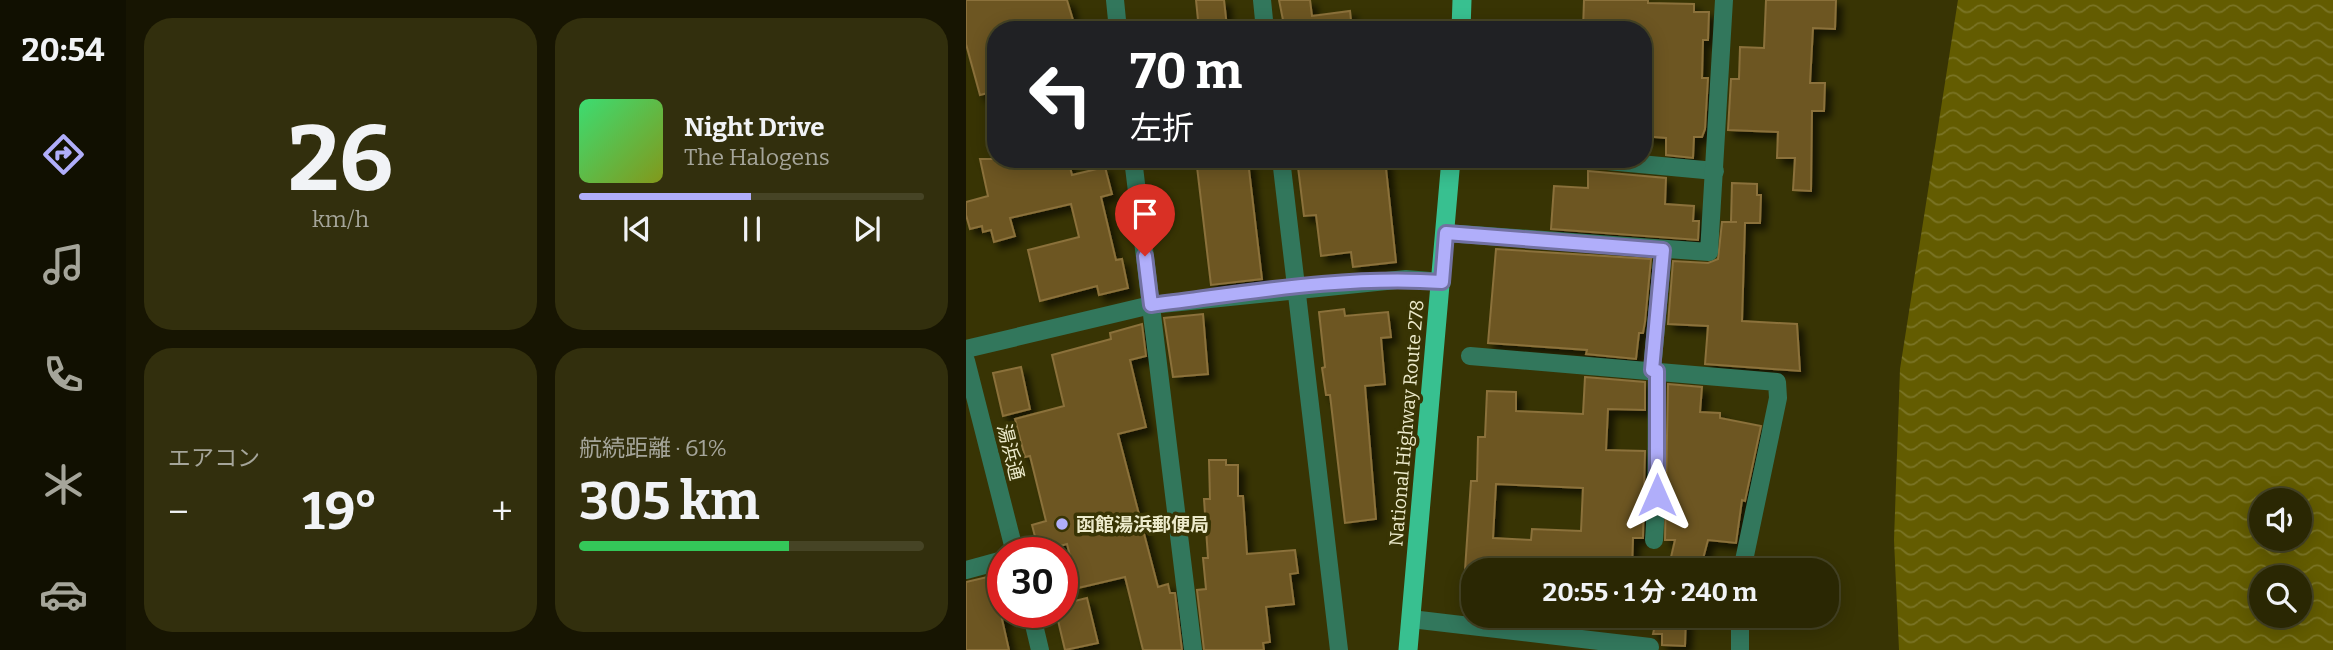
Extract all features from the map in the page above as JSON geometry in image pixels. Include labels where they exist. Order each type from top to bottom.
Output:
[{"type":"highway","points":[[1461,21],[1462,0]]},
{"type":"highway","name":"National Highway Route 278","points":[[1408,650],[1450,168]]},
{"type":"street","points":[[1115,0],[1117,21]]},
{"type":"street","points":[[1262,0],[1264,21]]},
{"type":"street","points":[[1446,233],[1709,252],[1724,0]]},
{"type":"street","points":[[1652,165],[1714,171]]},
{"type":"street","points":[[1134,168],[1194,650]]},
{"type":"street","points":[[1282,168],[1339,650]]},
{"type":"street","points":[[1654,540],[1659,472],[1655,371],[1663,250]]},
{"type":"street","points":[[966,349],[1151,305],[1297,288],[1406,279],[1442,282]]},
{"type":"street","points":[[1470,356],[1777,382],[1778,398],[1745,558]]},
{"type":"street","name":"湯浜通","points":[[966,361],[1011,537]]},
{"type":"street","points":[[966,570],[987,565]]},
{"type":"street","points":[[1411,619],[1650,647],[1649,650]]},
{"type":"street","points":[[1035,628],[1041,650]]},
{"type":"street","points":[[1740,628],[1740,650]]},
{"type":"water","points":[[1958,0],[2333,0],[2333,650],[1899,650],[1894,540],[1900,369]]},
{"type":"building","points":[[966,0],[1067,0],[1073,21],[987,21],[987,93],[980,95],[966,44]]},
{"type":"building","points":[[1196,0],[1224,0],[1226,21],[1198,21]]},
{"type":"building","points":[[1279,0],[1310,0],[1312,16],[1350,11],[1351,21],[1283,21]]},
{"type":"building","points":[[1584,0],[1648,0],[1648,3],[1694,4],[1694,12],[1709,12],[1708,40],[1703,40],[1702,78],[1708,78],[1705,129],[1702,137],[1694,137],[1693,158],[1666,155],[1666,138],[1652,137],[1652,21],[1583,21]]},
{"type":"building","points":[[1766,0],[1836,0],[1835,29],[1813,28],[1810,83],[1825,83],[1824,111],[1812,111],[1811,191],[1793,190],[1795,158],[1777,158],[1778,132],[1728,130],[1731,79],[1739,79],[1740,47],[1764,48]]},
{"type":"building","points":[[980,159],[987,159],[987,168],[1070,168],[1072,175],[1105,168],[1112,194],[1101,197],[1116,260],[1122,259],[1128,288],[1099,295],[1097,286],[1040,301],[1028,250],[1079,237],[1071,204],[1010,218],[1015,236],[994,242],[991,230],[983,232],[982,226],[970,229],[966,215],[966,202],[988,196]]},
{"type":"building","points":[[1197,168],[1249,168],[1262,279],[1211,285]]},
{"type":"building","points":[[1298,168],[1386,168],[1396,262],[1353,267],[1351,252],[1321,256],[1316,215],[1304,216]]},
{"type":"building","points":[[1588,171],[1666,178],[1665,204],[1694,206],[1693,221],[1699,221],[1698,240],[1551,229],[1554,186],[1588,188]]},
{"type":"building","points":[[1732,183],[1757,184],[1757,195],[1761,195],[1760,223],[1745,223],[1742,321],[1797,324],[1800,371],[1705,364],[1708,326],[1668,324],[1673,261],[1708,263],[1718,259],[1722,222],[1731,222]]},
{"type":"building","points":[[1496,249],[1651,259],[1645,322],[1643,333],[1639,333],[1636,359],[1586,354],[1587,350],[1488,343]]},
{"type":"building","points":[[1344,309],[1345,316],[1388,312],[1391,337],[1381,338],[1385,384],[1365,386],[1376,519],[1345,523],[1330,395],[1326,395],[1322,368],[1325,367],[1319,312]]},
{"type":"building","points":[[1203,314],[1208,374],[1173,377],[1164,318]]},
{"type":"building","points":[[1142,324],[1146,356],[1130,360],[1146,427],[1118,434],[1158,587],[1168,584],[1170,593],[1175,593],[1182,650],[1143,650],[1125,577],[1078,588],[1078,537],[1035,537],[1032,525],[1046,521],[1030,456],[1025,457],[1015,419],[1064,406],[1052,355],[1111,339],[1110,333]]},
{"type":"building","points":[[1021,367],[1030,409],[1003,416],[993,373]]},
{"type":"building","points":[[1585,377],[1645,382],[1645,410],[1608,409],[1606,450],[1645,451],[1643,538],[1633,538],[1632,558],[1466,558],[1471,481],[1477,481],[1478,437],[1485,437],[1487,391],[1516,392],[1516,411],[1583,414]],"holes":[[[1496,484],[1583,488],[1581,531],[1532,529],[1531,540],[1493,538]]]},
{"type":"building","points":[[1668,384],[1702,387],[1700,412],[1720,413],[1720,418],[1761,426],[1745,501],[1742,500],[1736,543],[1708,540],[1703,558],[1671,558],[1675,540],[1665,540]]},
{"type":"building","points":[[1209,460],[1226,460],[1226,465],[1238,465],[1238,496],[1243,496],[1247,554],[1295,550],[1298,573],[1290,574],[1294,604],[1266,607],[1270,642],[1263,643],[1264,650],[1204,650],[1197,590],[1206,589],[1203,558],[1208,558],[1204,499],[1210,499]]},
{"type":"building","points":[[987,577],[987,628],[1004,628],[1009,650],[966,650],[966,582]]},
{"type":"building","points":[[1087,598],[1098,643],[1065,650],[1060,628],[1078,628],[1078,600]]},
{"type":"building","points":[[1654,628],[1686,628],[1685,646],[1662,645],[1662,634],[1653,634]]},
{"type":"place","name":"函館湯浜郵便局","points":[[1062,524]]},
{"type":"route","points":[[1145,256],[1151,305],[1297,288],[1406,279],[1442,282],[1446,233],[1663,250],[1652,370],[1657,371],[1657,495]]}]
